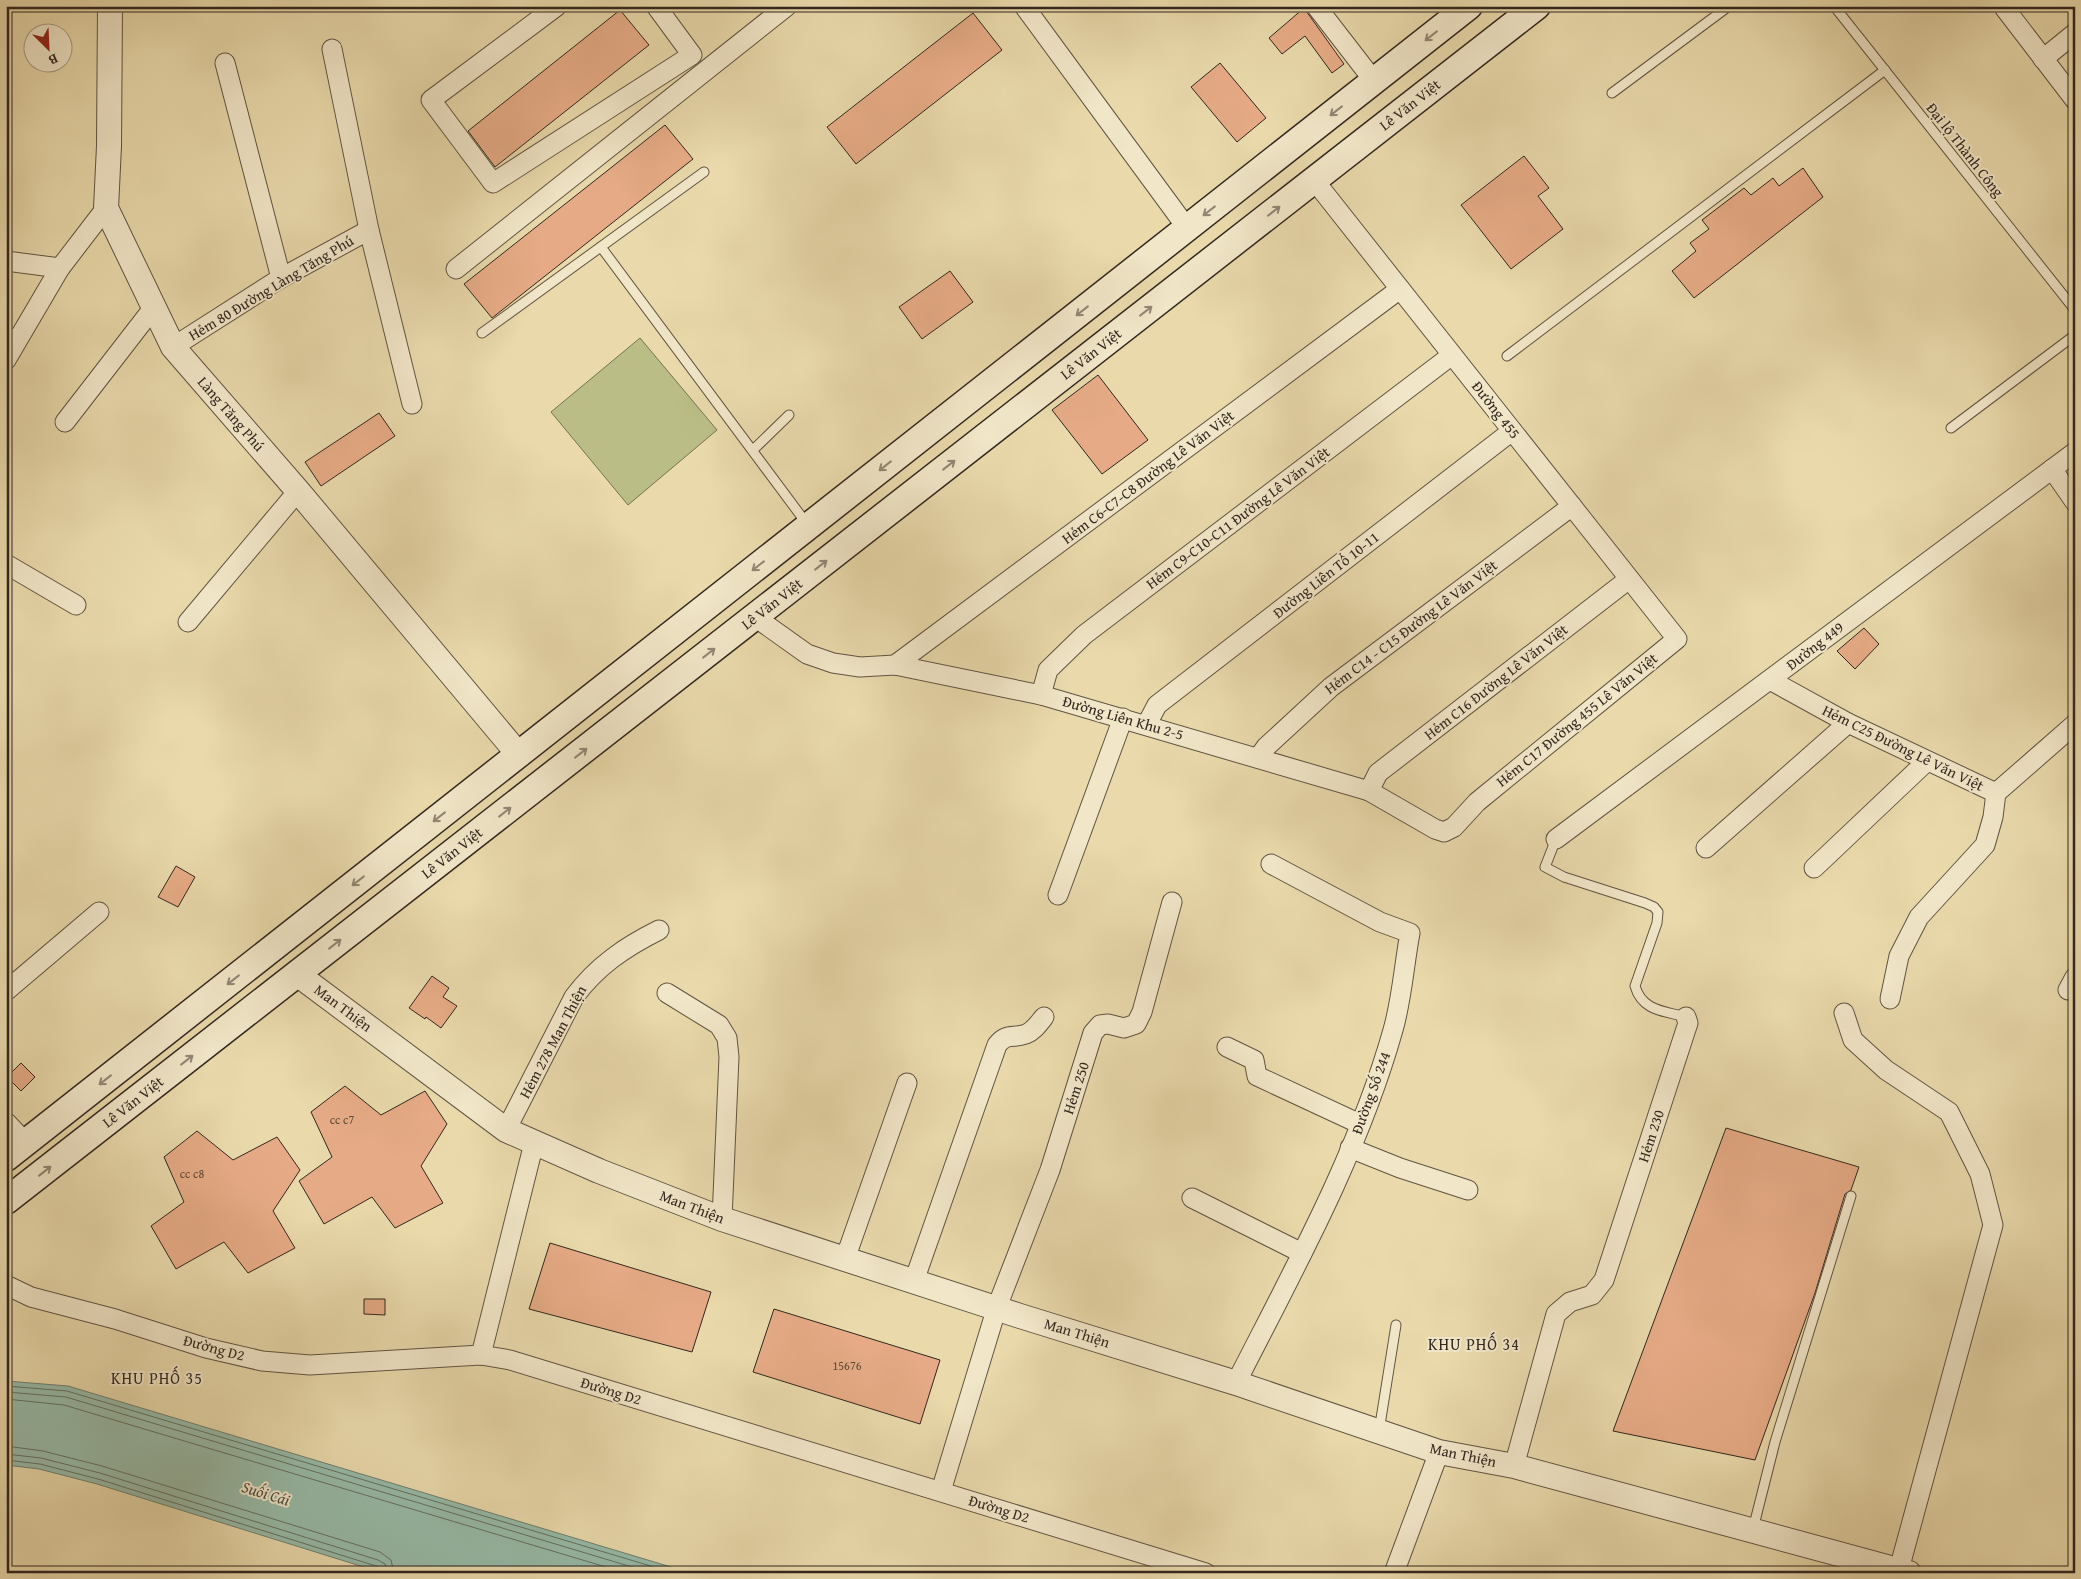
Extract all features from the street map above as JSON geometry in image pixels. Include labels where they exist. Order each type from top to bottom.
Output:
[{"type":"main road","points":[[16,1151],[1469,6]]},
{"type":"main road","name":"Lê Văn Việt","points":[[6,1201],[1537,6]]},
{"type":"main road","points":[[1289,148],[1314,180]]},
{"type":"main road","points":[[519,754],[542,783]]},
{"type":"main road","points":[[271,950],[297,974]]},
{"type":"street","name":"Làng Tăng Phú","points":[[110,6],[109,146],[106,208],[173,347],[298,491],[519,754]]},
{"type":"street","points":[[557,6],[431,100],[492,183],[692,55],[656,6]]},
{"type":"street","points":[[456,269],[787,6]]},
{"type":"street","points":[[1024,6],[1187,228]]},
{"type":"street","points":[[1316,6],[1374,81]]},
{"type":"street","points":[[2003,6],[2075,100]]},
{"type":"street","points":[[2043,59],[2075,33]]},
{"type":"street","points":[[332,49],[369,230],[412,404]]},
{"type":"street","points":[[225,63],[281,278]]},
{"type":"street","name":"Đường 455","points":[[1314,180],[1677,639]]},
{"type":"street","points":[[6,360],[13,334],[106,208]]},
{"type":"street","name":"Hẻm 80 Đường Làng Tăng Phú","points":[[173,347],[281,278],[369,230]]},
{"type":"street","points":[[6,261],[60,268]]},
{"type":"street","name":"Hẻm C6-C7-C8 Đường Lê Văn Việt","points":[[895,665],[1400,289]]},
{"type":"street","points":[[65,422],[154,307]]},
{"type":"street","name":"Hẻm C9-C10-C11 Đường Lê Văn Việt","points":[[1041,695],[1048,670],[1084,635],[1452,355]]},
{"type":"street","name":"Đường Liên Tổ 10-11","points":[[1147,724],[1157,705],[1512,431]]},
{"type":"street","name":"Đường 449","points":[[1556,839],[2075,452]]},
{"type":"street","points":[[2052,469],[2075,502]]},
{"type":"street","points":[[188,622],[298,491]]},
{"type":"street","name":"Hẻm C14 - C15 Đường Lê Văn Việt","points":[[1258,758],[1266,746],[1331,687],[1572,506]]},
{"type":"street","points":[[6,564],[76,605]]},
{"type":"street","name":"Hẻm C16 Đường Lê Văn Việt","points":[[1369,791],[1378,772],[1629,579]]},
{"type":"street","name":"Đường Liên Khu 2-5","points":[[755,617],[807,654],[833,663],[860,667],[895,665],[1041,695],[1147,724],[1369,791],[1444,832],[1454,827],[1477,802]]},
{"type":"street","name":"Hẻm C17 Đường 455 Lê Văn Việt","points":[[1477,802],[1677,639]]},
{"type":"street","name":"Hẻm C25 Đường Lê Văn Việt","points":[[1770,680],[1848,723],[1996,793],[2075,724]]},
{"type":"street","points":[[1058,895],[1123,718]]},
{"type":"street","points":[[1706,848],[1848,723]]},
{"type":"street","points":[[1814,868],[1927,761]]},
{"type":"street","points":[[1890,999],[1899,956],[1919,917],[1985,845],[1993,816],[1996,793]]},
{"type":"street","name":"Đường Số 244","points":[[1236,1383],[1302,1254],[1360,1124],[1393,1029],[1410,933],[1380,922],[1271,864]]},
{"type":"street","name":"Hẻm 250","points":[[997,1307],[1050,1170],[1093,1033],[1100,1025],[1108,1024],[1124,1028],[1136,1024],[1142,1012],[1172,902]]},
{"type":"street","points":[[6,990],[99,912]]},
{"type":"street","name":"Hẻm 278 Man Thiện","points":[[506,1130],[574,996],[587,979],[613,956],[659,930]]},
{"type":"street","name":"Man Thiện","points":[[297,974],[506,1130],[599,1171],[722,1219],[1236,1383],[1439,1452],[1514,1466],[1902,1572]]},
{"type":"street","points":[[667,993],[719,1025],[727,1038],[729,1057],[722,1219]]},
{"type":"street","points":[[1844,1013],[1853,1040],[1886,1070],[1949,1112],[1980,1174],[1993,1225],[1902,1572]]},
{"type":"street","points":[[914,1281],[997,1045],[1001,1040],[1009,1036],[1032,1031],[1044,1017]]},
{"type":"street","name":"Hẻm 230","points":[[1514,1466],[1556,1314],[1570,1302],[1592,1295],[1604,1280],[1688,1023],[1686,1017]]},
{"type":"street","points":[[1228,1047],[1254,1060],[1258,1076],[1360,1124]]},
{"type":"street","points":[[845,1259],[908,1083]]},
{"type":"street","points":[[6,1122],[16,1151]]},
{"type":"street","points":[[481,1354],[534,1143]]},
{"type":"street","points":[[1350,1148],[1400,1168],[1468,1190]]},
{"type":"street","points":[[1192,1198],[1302,1254]]},
{"type":"street","name":"Đường D2","points":[[6,1285],[31,1297],[115,1319],[206,1348],[262,1361],[310,1365],[481,1354],[510,1360],[1206,1573]]},
{"type":"street","points":[[941,1491],[997,1307]]},
{"type":"street","points":[[1394,1573],[1439,1452]]},
{"type":"lane","points":[[1612,93],[1729,6]]},
{"type":"lane","name":"Đại lộ Thành Công","points":[[1834,6],[2075,310]]},
{"type":"lane","points":[[1508,356],[1884,70]]},
{"type":"lane","points":[[482,333],[704,172]]},
{"type":"lane","points":[[601,247],[809,526]]},
{"type":"lane","points":[[1951,428],[2075,335]]},
{"type":"lane","points":[[752,450],[789,415]]},
{"type":"lane","name":"Hẻm 230","points":[[1556,839],[1545,867],[1564,877],[1645,903],[1654,907],[1658,912],[1657,923],[1635,986],[1638,997],[1645,1006],[1686,1017]]},
{"type":"lane","points":[[1752,1530],[1775,1442],[1851,1196]]},
{"type":"lane","points":[[1379,1431],[1396,1325]]},
{"type":"green space","points":[[640,338],[717,430],[628,505],[551,412]]},
{"type":"water","name":"Suối Cái","points":[[6,1381],[68,1386],[691,1573],[383,1573],[97,1484],[39,1469],[6,1465]]},
{"type":"building","points":[[1304,8],[1344,64],[1332,73],[1305,36],[1282,54],[1269,38]]},
{"type":"building","points":[[620,10],[649,45],[495,167],[468,131]]},
{"type":"building","points":[[973,13],[1002,50],[856,164],[827,127]]},
{"type":"building","points":[[1220,63],[1266,118],[1237,142],[1191,87]]},
{"type":"building","points":[[665,125],[693,159],[492,318],[464,284]]},
{"type":"building","points":[[1524,156],[1549,188],[1538,196],[1563,229],[1511,269],[1461,205]]},
{"type":"building","points":[[1803,168],[1823,197],[1694,298],[1672,271],[1696,251],[1690,243],[1709,229],[1702,220],[1744,188],[1751,195],[1773,178],[1779,186]]},
{"type":"building","points":[[950,271],[973,302],[922,339],[899,307]]},
{"type":"building","points":[[1098,375],[1148,440],[1102,474],[1052,410]]},
{"type":"building","points":[[379,413],[395,436],[321,486],[305,462]]},
{"type":"building","points":[[1864,628],[1879,644],[1855,669],[1837,651]]},
{"type":"building","points":[[176,866],[195,877],[178,907],[158,897]]},
{"type":"building","points":[[432,976],[449,988],[443,997],[457,1006],[441,1028],[409,1008]]},
{"type":"building","points":[[21,1063],[35,1077],[21,1091],[7,1077]]},
{"type":"building","points":[[345,1086],[381,1115],[425,1091],[447,1124],[421,1166],[443,1203],[395,1228],[372,1197],[324,1224],[299,1181],[332,1157],[311,1112]]},
{"type":"building","points":[[1726,1128],[1859,1167],[1851,1190],[1845,1194],[1815,1293],[1755,1460],[1613,1431]]},
{"type":"building","points":[[197,1131],[233,1160],[277,1137],[300,1170],[273,1211],[295,1248],[248,1273],[224,1242],[176,1269],[151,1226],[184,1202],[164,1157]]},
{"type":"building","points":[[550,1243],[711,1292],[692,1352],[529,1309]]},
{"type":"building","points":[[364,1299],[385,1299],[385,1315],[364,1314]]},
{"type":"building","points":[[774,1309],[940,1360],[920,1424],[753,1372]]},
{"type":"district","name":"KHU PHỐ 34","points":[[1474,1344]]},
{"type":"district","name":"KHU PHỐ 35","points":[[157,1378]]}]
